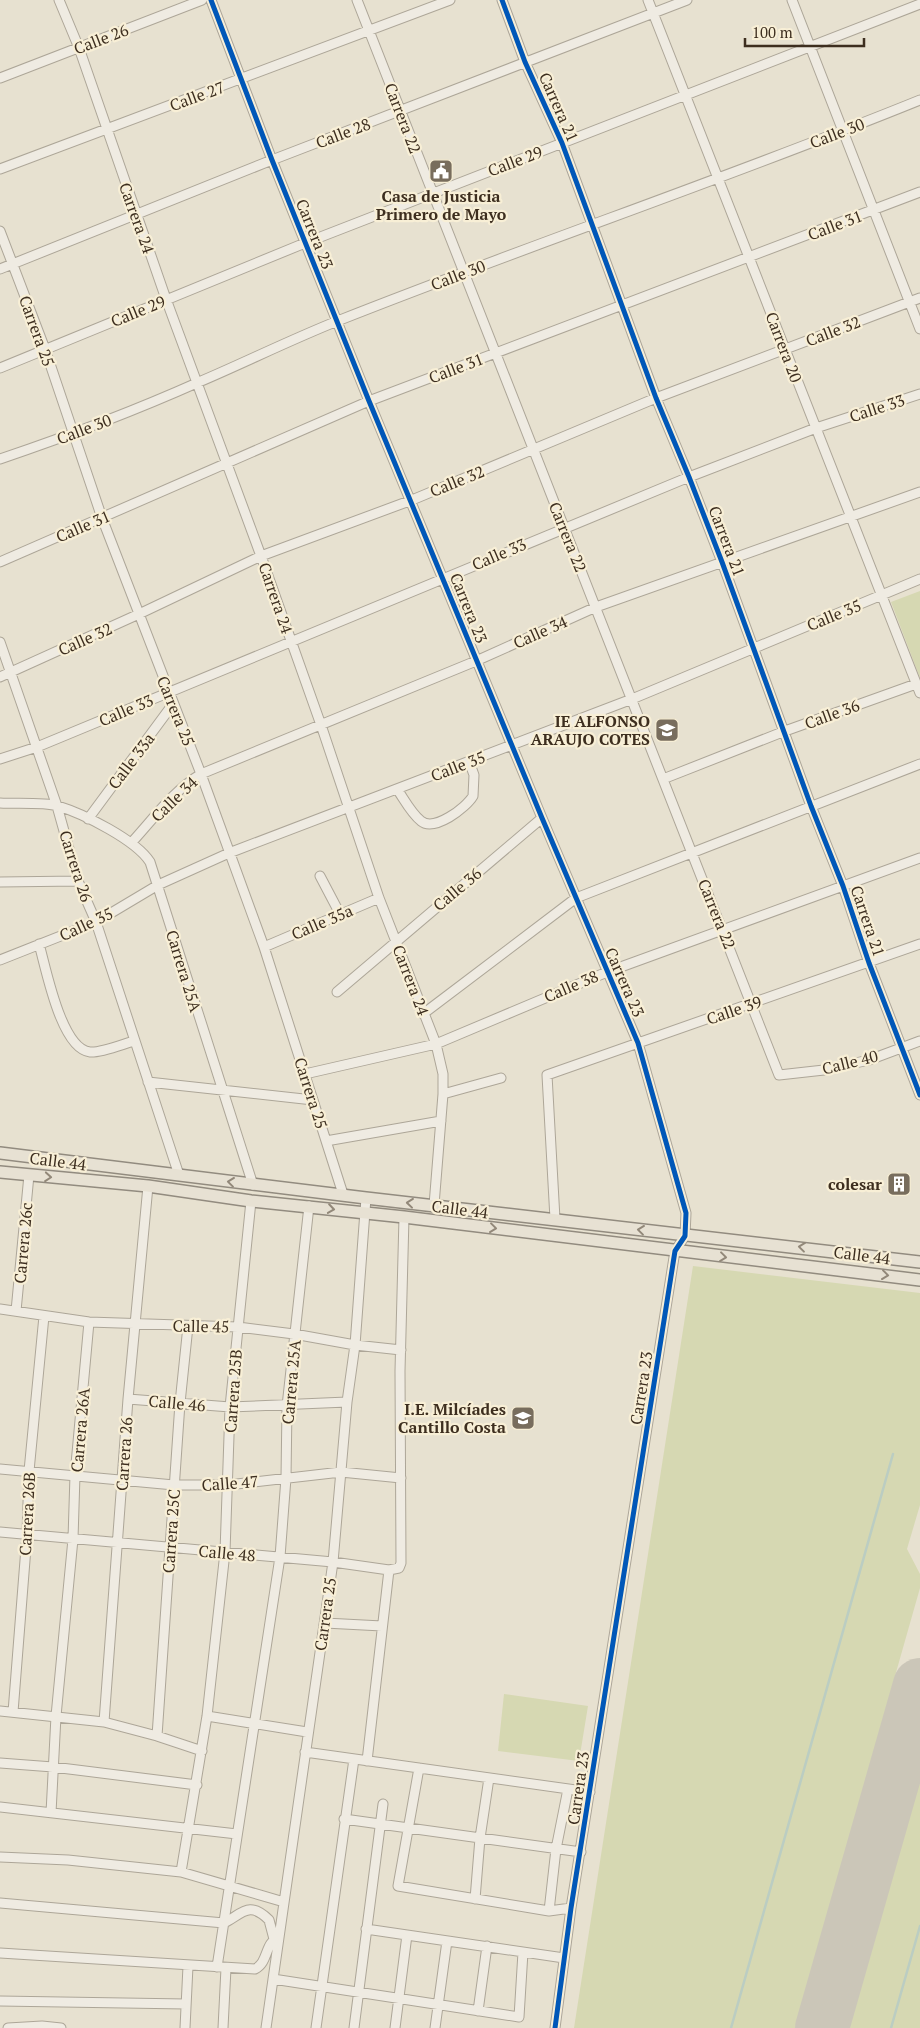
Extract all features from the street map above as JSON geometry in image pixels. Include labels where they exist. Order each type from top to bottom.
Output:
[{"type":"main road","name":"Calle 44","points":[[0,1153],[252,1185],[343,1194],[685,1236],[795,1246],[920,1262]]},
{"type":"main road","name":"Calle 44","points":[[0,1172],[148,1186],[250,1201],[404,1217],[920,1280]]},
{"type":"street","name":"Carrera 24","points":[[59,0],[79,48],[105,129],[196,384],[228,464],[261,556],[321,725],[379,898],[436,1044],[442,1074],[443,1094],[434,1206]]},
{"type":"street","name":"Calle 26","points":[[0,78],[202,0]]},
{"type":"street","name":"Carrera 23","points":[[211,0],[240,80],[369,401],[412,500],[476,661],[638,1043],[686,1213],[685,1236],[675,1251],[571,1908],[554,2028]]},
{"type":"street","name":"Carrera 22","points":[[357,0],[779,1075]]},
{"type":"street","name":"Calle 27","points":[[0,169],[450,0]]},
{"type":"street","name":"Carrera 21","points":[[502,0],[525,62],[562,143],[656,398],[722,562],[843,886],[869,963],[920,1094]]},
{"type":"street","name":"Carrera 20","points":[[648,0],[920,693]]},
{"type":"street","name":"Calle 28","points":[[0,269],[272,160],[687,0]]},
{"type":"street","points":[[792,0],[920,329]]},
{"type":"street","name":"Calle 29","points":[[0,368],[305,243],[920,4]]},
{"type":"street","name":"Calle 30","points":[[0,459],[74,434],[196,384],[337,322],[464,272],[843,132],[920,100]]},
{"type":"street","name":"Calle 31","points":[[0,562],[369,401],[920,192]]},
{"type":"street","name":"Carrera 25","points":[[0,231],[45,349],[102,518],[201,774],[264,947],[343,1194]]},
{"type":"street","name":"Calle 32","points":[[0,677],[261,556],[412,500],[656,398],[920,298]]},
{"type":"street","name":"Calle 33","points":[[0,759],[37,747],[564,527],[689,477],[816,428],[920,394]]},
{"type":"street","name":"Calle 34","points":[[132,842],[186,783],[201,774],[476,661],[596,608],[920,492]]},
{"type":"street","name":"Calle 35","points":[[0,960],[96,922],[158,886],[229,853],[632,699],[920,579]]},
{"type":"street","name":"Carrera 26","points":[[0,642],[57,806],[78,882],[96,922],[179,1175]]},
{"type":"street","name":"Calle 36","points":[[664,779],[785,731],[916,684]]},
{"type":"street","name":"Calle 33a","points":[[88,819],[173,704]]},
{"type":"street","points":[[397,789],[421,821],[427,824],[437,823],[459,811],[473,796],[474,775],[469,761]]},
{"type":"street","points":[[423,1014],[576,898],[920,764]]},
{"type":"street","points":[[0,803],[57,806]]},
{"type":"street","name":"Carrera 25A","points":[[57,806],[88,819],[132,842],[145,853],[150,862],[252,1185]]},
{"type":"street","name":"Calle 36","points":[[337,992],[542,818]]},
{"type":"street","name":"Calle 38","points":[[305,1074],[436,1044],[607,972],[920,858]]},
{"type":"street","points":[[320,876],[340,914]]},
{"type":"street","points":[[0,882],[78,882]]},
{"type":"street","name":"Calle 35a","points":[[264,947],[379,898]]},
{"type":"street","points":[[39,944],[63,1025],[79,1047],[92,1052],[134,1041]]},
{"type":"street","name":"Calle 39","points":[[555,1219],[547,1074],[920,944]]},
{"type":"street","name":"Calle 40","points":[[779,1075],[824,1070],[869,1060],[920,1041]]},
{"type":"street","points":[[443,1094],[501,1078]]},
{"type":"street","points":[[148,1082],[313,1100]]},
{"type":"street","points":[[326,1141],[441,1121]]},
{"type":"street","name":"Carrera 26c","points":[[16,1311],[29,1175]]},
{"type":"street","name":"Carrera 26","points":[[104,1722],[134,1324],[148,1186]]},
{"type":"street","name":"Carrera 25","points":[[266,2028],[273,1979],[276,1938],[284,1902],[307,1732],[325,1623],[347,1402],[355,1345],[366,1198]]},
{"type":"street","name":"Carrera 25B","points":[[182,1872],[187,1829],[197,1785],[207,1716],[225,1552],[230,1407],[250,1201]]},
{"type":"street","name":"Carrera 25A","points":[[224,1923],[253,1722],[280,1557],[286,1478],[287,1406],[309,1206]]},
{"type":"street","points":[[367,1761],[382,1626],[392,1570],[399,1568],[401,1563],[400,1371],[404,1217]]},
{"type":"street","name":"Calle 45","points":[[0,1309],[89,1322],[238,1327],[401,1350]]},
{"type":"street","name":"Carrera 26B","points":[[13,1712],[27,1534],[29,1471],[44,1316]]},
{"type":"street","name":"Carrera 26A","points":[[51,1813],[56,1716],[73,1539],[76,1476],[89,1322]]},
{"type":"street","name":"Carrera 25C","points":[[157,1736],[180,1403],[188,1326]]},
{"type":"street","name":"Calle 46","points":[[128,1398],[230,1407],[347,1402]]},
{"type":"street","name":"Calle 47","points":[[0,1469],[174,1485],[228,1485],[340,1472],[401,1478]]},
{"type":"street","name":"Calle 48","points":[[0,1532],[332,1562],[392,1570]]},
{"type":"street","points":[[325,1623],[382,1626]]},
{"type":"street","points":[[0,1711],[104,1722],[157,1736],[202,1751]]},
{"type":"street","points":[[207,1716],[307,1732]]},
{"type":"street","points":[[305,1752],[590,1792]]},
{"type":"street","points":[[316,2028],[344,1819],[354,1759]]},
{"type":"street","points":[[0,1763],[53,1767],[197,1785]]},
{"type":"street","points":[[419,1768],[398,1886],[549,1911],[571,1908]]},
{"type":"street","points":[[475,1899],[480,1838],[489,1778]]},
{"type":"street","points":[[549,1911],[556,1849],[568,1789]]},
{"type":"street","points":[[354,2028],[383,1804]]},
{"type":"street","points":[[0,1807],[237,1834]]},
{"type":"street","points":[[344,1819],[581,1852]]},
{"type":"street","points":[[0,1857],[68,1860],[182,1872],[284,1902]]},
{"type":"street","points":[[0,1903],[224,1923],[236,1914],[246,1910],[256,1910],[269,1920],[276,1938],[259,1968],[188,1966],[67,1956],[0,1954]]},
{"type":"street","points":[[223,2028],[221,1967],[224,1923]]},
{"type":"street","points":[[366,1929],[564,1958]]},
{"type":"street","points":[[395,2028],[407,1935]]},
{"type":"street","points":[[435,2028],[447,1941]]},
{"type":"street","points":[[478,2011],[487,1946]]},
{"type":"street","points":[[273,1979],[519,2017],[523,1952]]},
{"type":"street","points":[[185,2028],[188,1966]]},
{"type":"street","points":[[0,2001],[186,2004]]},
{"type":"street","points":[[8,2028],[42,2026],[61,2028]]},
{"type":"green space","points":[[920,591],[920,678],[891,602]]},
{"type":"green space","points":[[693,1266],[920,1293],[920,1505],[907,1549],[920,1574],[920,1588],[795,2028],[574,2028]]},
{"type":"green space","points":[[504,1694],[588,1706],[579,1761],[498,1751]]},
{"type":"green space","points":[[920,1770],[920,2028],[847,2028]]},
{"type":"waterway","points":[[731,2028],[893,1454]]},
{"type":"waterway","points":[[891,2028],[920,1926]]},
{"type":"runway","points":[[822,2028],[920,1685]]},
{"type":"cycle path","points":[[211,0],[272,160],[369,401],[542,818],[638,1043],[686,1213],[685,1236],[675,1251],[571,1908],[555,2028]]},
{"type":"cycle path","points":[[502,0],[525,62],[562,143],[656,398],[722,562],[811,806],[843,886],[869,963],[920,1095]]},
{"type":"place","name":"Casa de Justicia Primero de Mayo","points":[[441,171]]},
{"type":"place","name":"IE ALFONSO ARAUJO COTES","points":[[667,730]]},
{"type":"place","name":"colesar","points":[[899,1184]]},
{"type":"place","name":"I.E. Milcíades Cantillo Costa","points":[[523,1418]]}]
